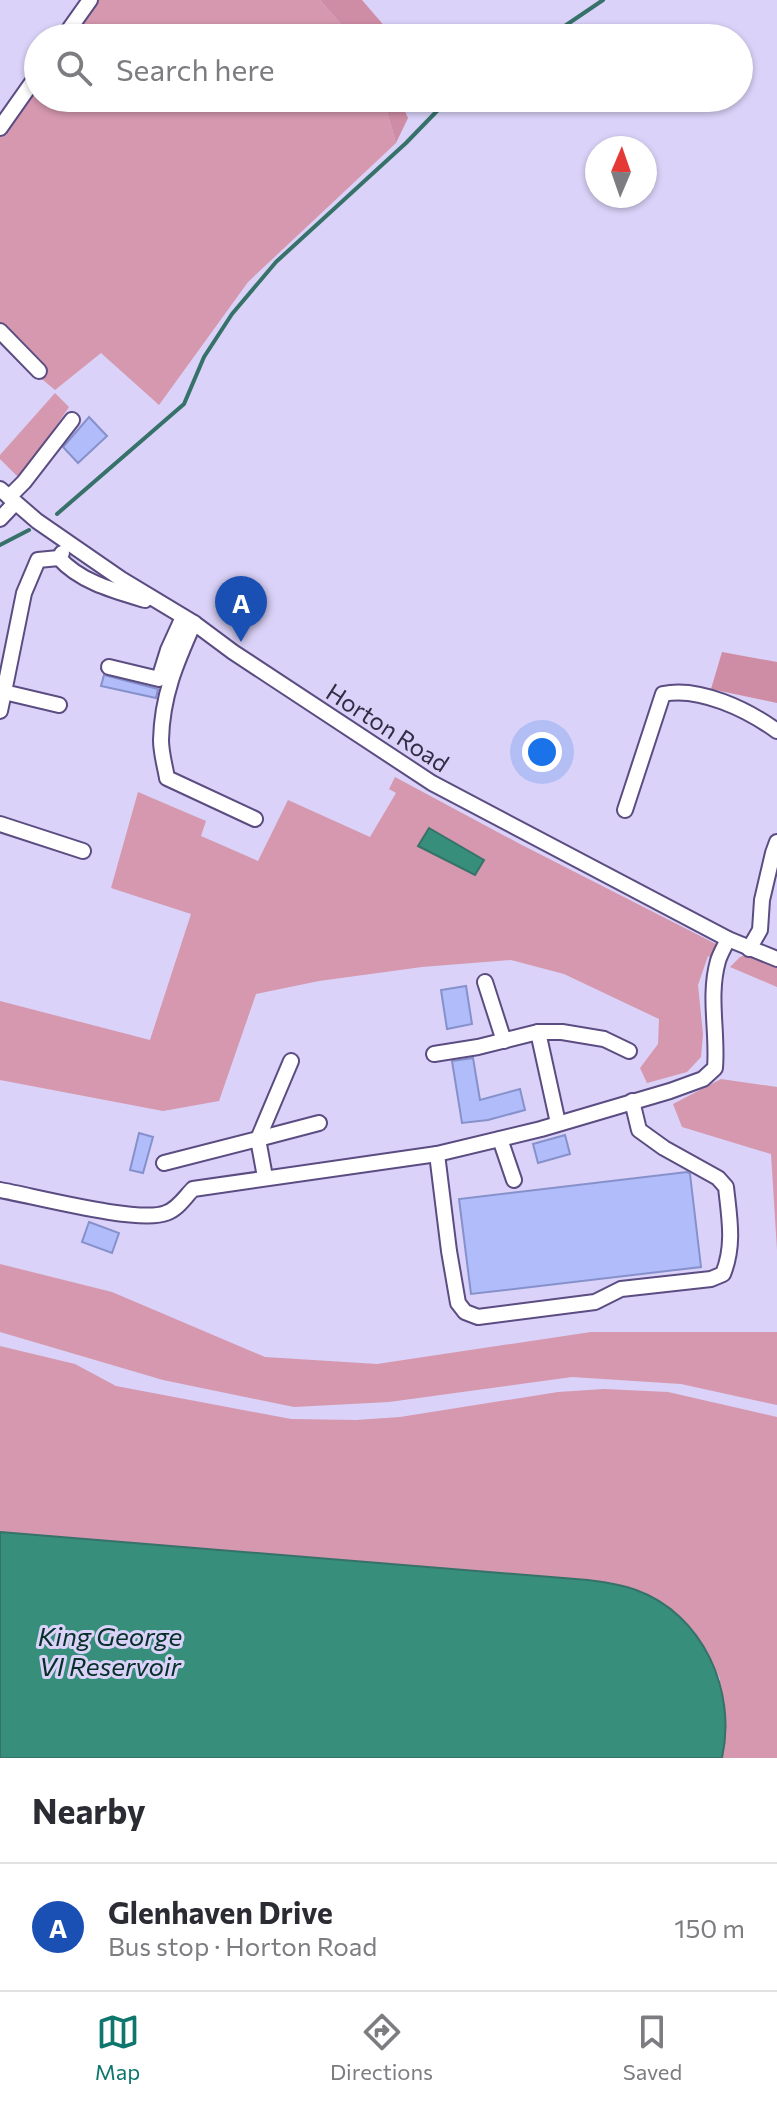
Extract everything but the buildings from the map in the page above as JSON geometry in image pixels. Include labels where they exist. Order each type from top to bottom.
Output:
[{"type":"street","points":[[73,24],[90,0]]},
{"type":"street","points":[[0,128],[24,94]]},
{"type":"street","points":[[0,331],[39,371]]},
{"type":"street","points":[[0,519],[8,496],[24,482],[72,420]]},
{"type":"street","name":"Horton Road","points":[[8,496],[68,542],[159,604],[189,620],[432,783],[728,939],[777,959]]},
{"type":"street","points":[[59,558],[68,542]]},
{"type":"street","points":[[59,558],[68,568],[110,590],[159,604]]},
{"type":"street","points":[[0,711],[24,593],[38,560],[59,558]]},
{"type":"street","points":[[109,667],[159,679],[168,650],[189,620]]},
{"type":"street","points":[[189,620],[166,693],[161,742],[167,778],[255,819]]},
{"type":"street","points":[[625,810],[663,694],[676,691],[700,693],[760,719],[777,731]]},
{"type":"street","points":[[4,692],[59,705]]},
{"type":"street","points":[[0,824],[83,851]]},
{"type":"street","points":[[749,949],[760,930],[762,900],[777,842]]},
{"type":"street","points":[[0,1190],[126,1214],[164,1215],[175,1209],[193,1189],[437,1154],[558,1123],[703,1079],[715,1068],[715,978],[718,961],[728,939]]},
{"type":"street","points":[[485,982],[504,1041]]},
{"type":"street","points":[[538,1032],[558,1123]]},
{"type":"street","points":[[434,1054],[538,1032],[562,1032],[604,1039],[629,1051]]},
{"type":"street","points":[[265,1177],[258,1139],[291,1061]]},
{"type":"street","points":[[437,1154],[458,1303],[465,1312],[478,1317],[595,1302],[621,1289],[711,1279],[723,1274],[731,1242],[726,1187],[718,1178],[664,1148],[639,1130],[632,1101]]},
{"type":"street","points":[[164,1163],[319,1123]]},
{"type":"street","points":[[500,1139],[514,1180]]},
{"type":"shaded area","points":[[96,0],[320,0],[341,24],[79,24]]},
{"type":"shaded area","points":[[320,0],[362,0],[383,24],[341,24]]},
{"type":"shaded area","points":[[24,101],[24,112],[387,112],[396,143],[248,282],[159,405],[101,353],[55,390],[0,331],[0,134]]},
{"type":"shaded area","points":[[387,112],[405,112],[408,118],[396,143]]},
{"type":"shaded area","points":[[55,393],[69,407],[20,479],[0,459],[0,455]]},
{"type":"shaded area","points":[[722,652],[777,662],[777,703],[711,689]]},
{"type":"shaded area","points":[[395,777],[716,944],[714,959],[708,956],[698,985],[703,1034],[701,1057],[687,1072],[647,1083],[640,1068],[658,1044],[659,1019],[564,974],[511,960],[422,967],[319,981],[256,994],[219,1101],[163,1111],[0,1080],[0,1001],[150,1040],[191,914],[111,888],[138,792],[206,821],[201,836],[258,861],[288,800],[370,837],[396,793],[389,789]]},
{"type":"shaded area","points":[[748,954],[777,963],[777,987],[730,967]]},
{"type":"shaded area","points":[[721,1079],[777,1087],[777,1250],[771,1154],[682,1127],[673,1104]]},
{"type":"shaded area","points":[[0,1264],[112,1292],[265,1357],[377,1364],[591,1332],[777,1332],[777,1405],[681,1384],[572,1377],[389,1402],[294,1407],[163,1380],[0,1332]]},
{"type":"shaded area","points":[[0,1346],[75,1364],[116,1386],[291,1419],[400,1417],[558,1392],[604,1389],[668,1392],[777,1417],[777,1758],[722,1758],[720,1679],[703,1645],[678,1616],[611,1583],[0,1532]]},
{"type":"water","points":[[429,828],[484,860],[475,875],[418,846]]},
{"type":"water","name":"King George VI Reservoir","points":[[0,1532],[588,1580],[630,1588],[660,1601],[680,1617],[697,1636],[710,1658],[724,1707],[722,1758],[0,1758]]},
{"type":"waterway","points":[[568,24],[603,0]]},
{"type":"waterway","points":[[57,514],[184,404],[204,357],[232,314],[276,262],[436,112]]},
{"type":"waterway","points":[[0,545],[29,530]]},
{"type":"place","name":"Glenhaven Drive","points":[[241,642]]}]
